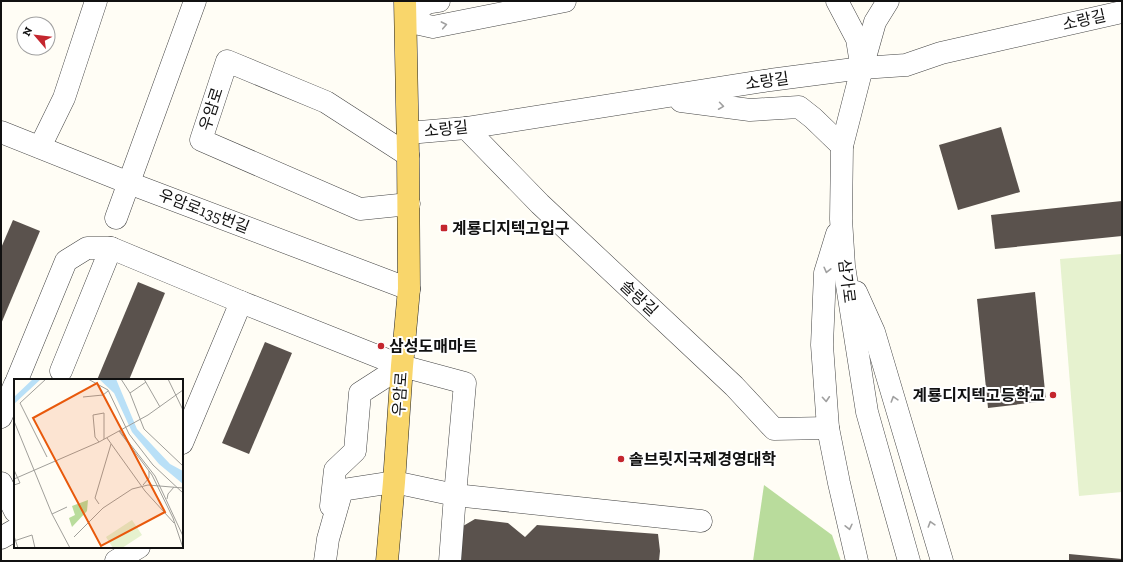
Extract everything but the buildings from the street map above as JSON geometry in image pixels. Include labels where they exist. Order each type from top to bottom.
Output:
[{"type":"main road","name":"우암로","points":[[387,561],[409,289],[408,133],[405,11]]},
{"type":"street","points":[[40,148],[64,98],[96,1]]},
{"type":"street","points":[[116,218],[195,1]]},
{"type":"street","points":[[405,11],[426,3],[439,1]]},
{"type":"street","points":[[405,11],[433,27],[565,1]]},
{"type":"street","points":[[837,1],[857,39],[862,68]]},
{"type":"street","name":"삼가로","points":[[888,1],[876,22],[862,68],[842,146],[842,219],[844,266],[867,412],[909,561]]},
{"type":"street","name":"소랑길","points":[[408,133],[466,128],[770,80],[862,68],[906,65],[941,53],[1122,12]]},
{"type":"street","name":"우암로","points":[[408,155],[326,102],[227,61],[201,140],[360,209],[409,204]]},
{"type":"street","points":[[654,98],[750,110],[799,107],[813,118],[842,146]]},
{"type":"street","name":"솔랑길","points":[[466,128],[540,204],[728,381],[774,429],[828,428]]},
{"type":"street","name":"우암로135번길","points":[[1,132],[129,183],[409,289]]},
{"type":"street","points":[[842,219],[825,273],[822,345],[828,428],[857,561]]},
{"type":"street","points":[[16,379],[66,261],[86,248],[111,248],[402,366],[465,383],[450,561]]},
{"type":"street","points":[[60,371],[111,248]]},
{"type":"street","points":[[844,266],[874,332],[942,561]]},
{"type":"street","points":[[183,441],[241,302]]},
{"type":"street","points":[[325,561],[335,470],[355,451],[360,393],[402,366]]},
{"type":"street","points":[[1,417],[14,386]]},
{"type":"street","points":[[328,539],[342,490],[394,482],[455,495],[701,521]]},
{"type":"street","points":[[1,483],[14,509]]},
{"type":"street","points":[[1,538],[14,531]]},
{"type":"street","points":[[116,561],[137,548]]},
{"type":"green space","points":[[1122,254],[1122,492],[1079,496],[1060,259]]},
{"type":"green space","points":[[764,485],[832,535],[841,561],[753,561]]},
{"type":"place","name":"계룡디지텍고입구","points":[[444,228]]},
{"type":"place","name":"삼성도매마트","points":[[381,346]]},
{"type":"place","name":"계룡디지텍고등학교","points":[[1053,395]]},
{"type":"place","name":"솔브릿지국제경영대학","points":[[621,459]]}]
